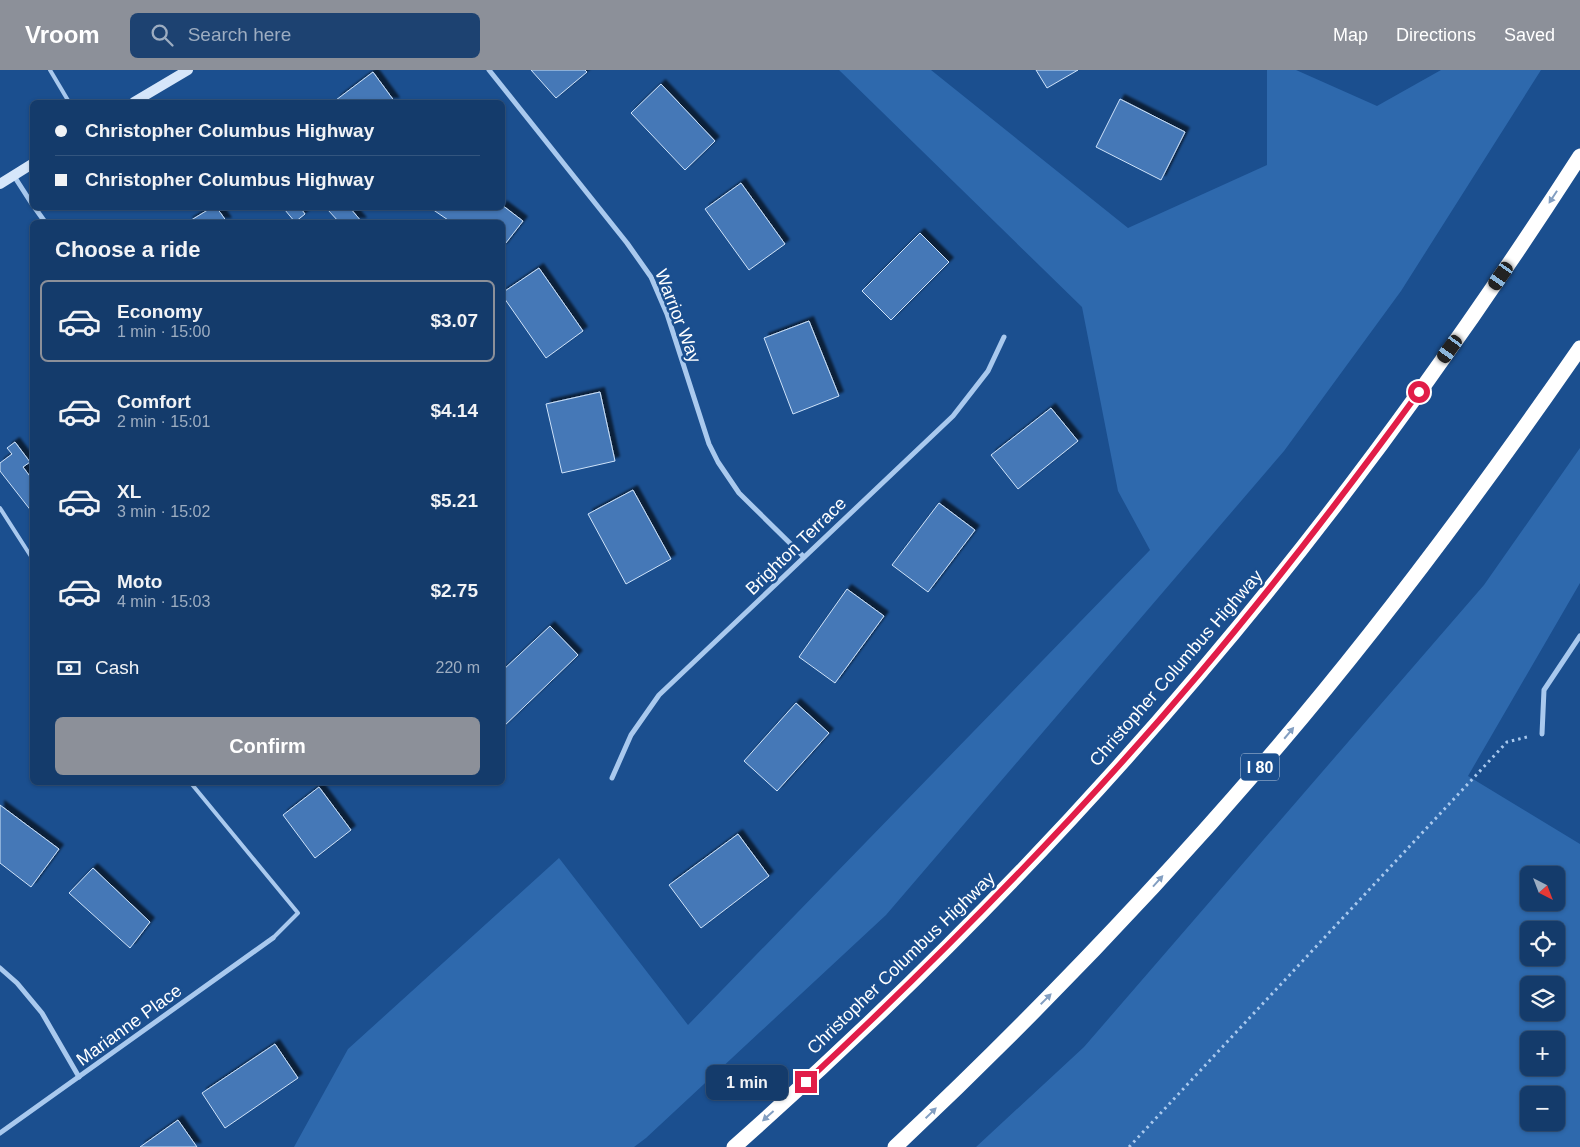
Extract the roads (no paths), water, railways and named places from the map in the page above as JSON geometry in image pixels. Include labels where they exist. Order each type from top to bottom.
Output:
[{"type":"highway","name":"Christopher Columbus Highway","points":[[734,1147],[844,1047],[991,903],[1062,828],[1198,675],[1322,522],[1388,435],[1506,269],[1580,156]]},
{"type":"highway","name":"I 80","points":[[895,1147],[993,1053],[1068,977],[1140,901],[1280,745],[1346,664],[1474,498],[1580,348]]},
{"type":"street","points":[[137,100],[188,70]]},
{"type":"street","name":"Warrior Way","points":[[489,70],[627,243],[651,277],[667,314],[709,444],[718,462],[739,493],[804,557]]},
{"type":"street","points":[[0,184],[30,165]]},
{"type":"street","points":[[14,176],[30,201]]},
{"type":"street","name":"Brighton Terrace","points":[[612,778],[631,735],[659,695],[953,416],[988,371],[1004,337]]},
{"type":"street","points":[[1542,734],[1544,690],[1580,636]]},
{"type":"street","name":"Marianne Place","points":[[0,1133],[273,938]]},
{"type":"street","points":[[0,968],[17,983],[42,1013],[79,1077]]},
{"type":"lane","points":[[50,70],[68,100]]},
{"type":"lane","points":[[0,508],[30,555]]},
{"type":"lane","points":[[192,785],[298,913],[273,938]]}]
